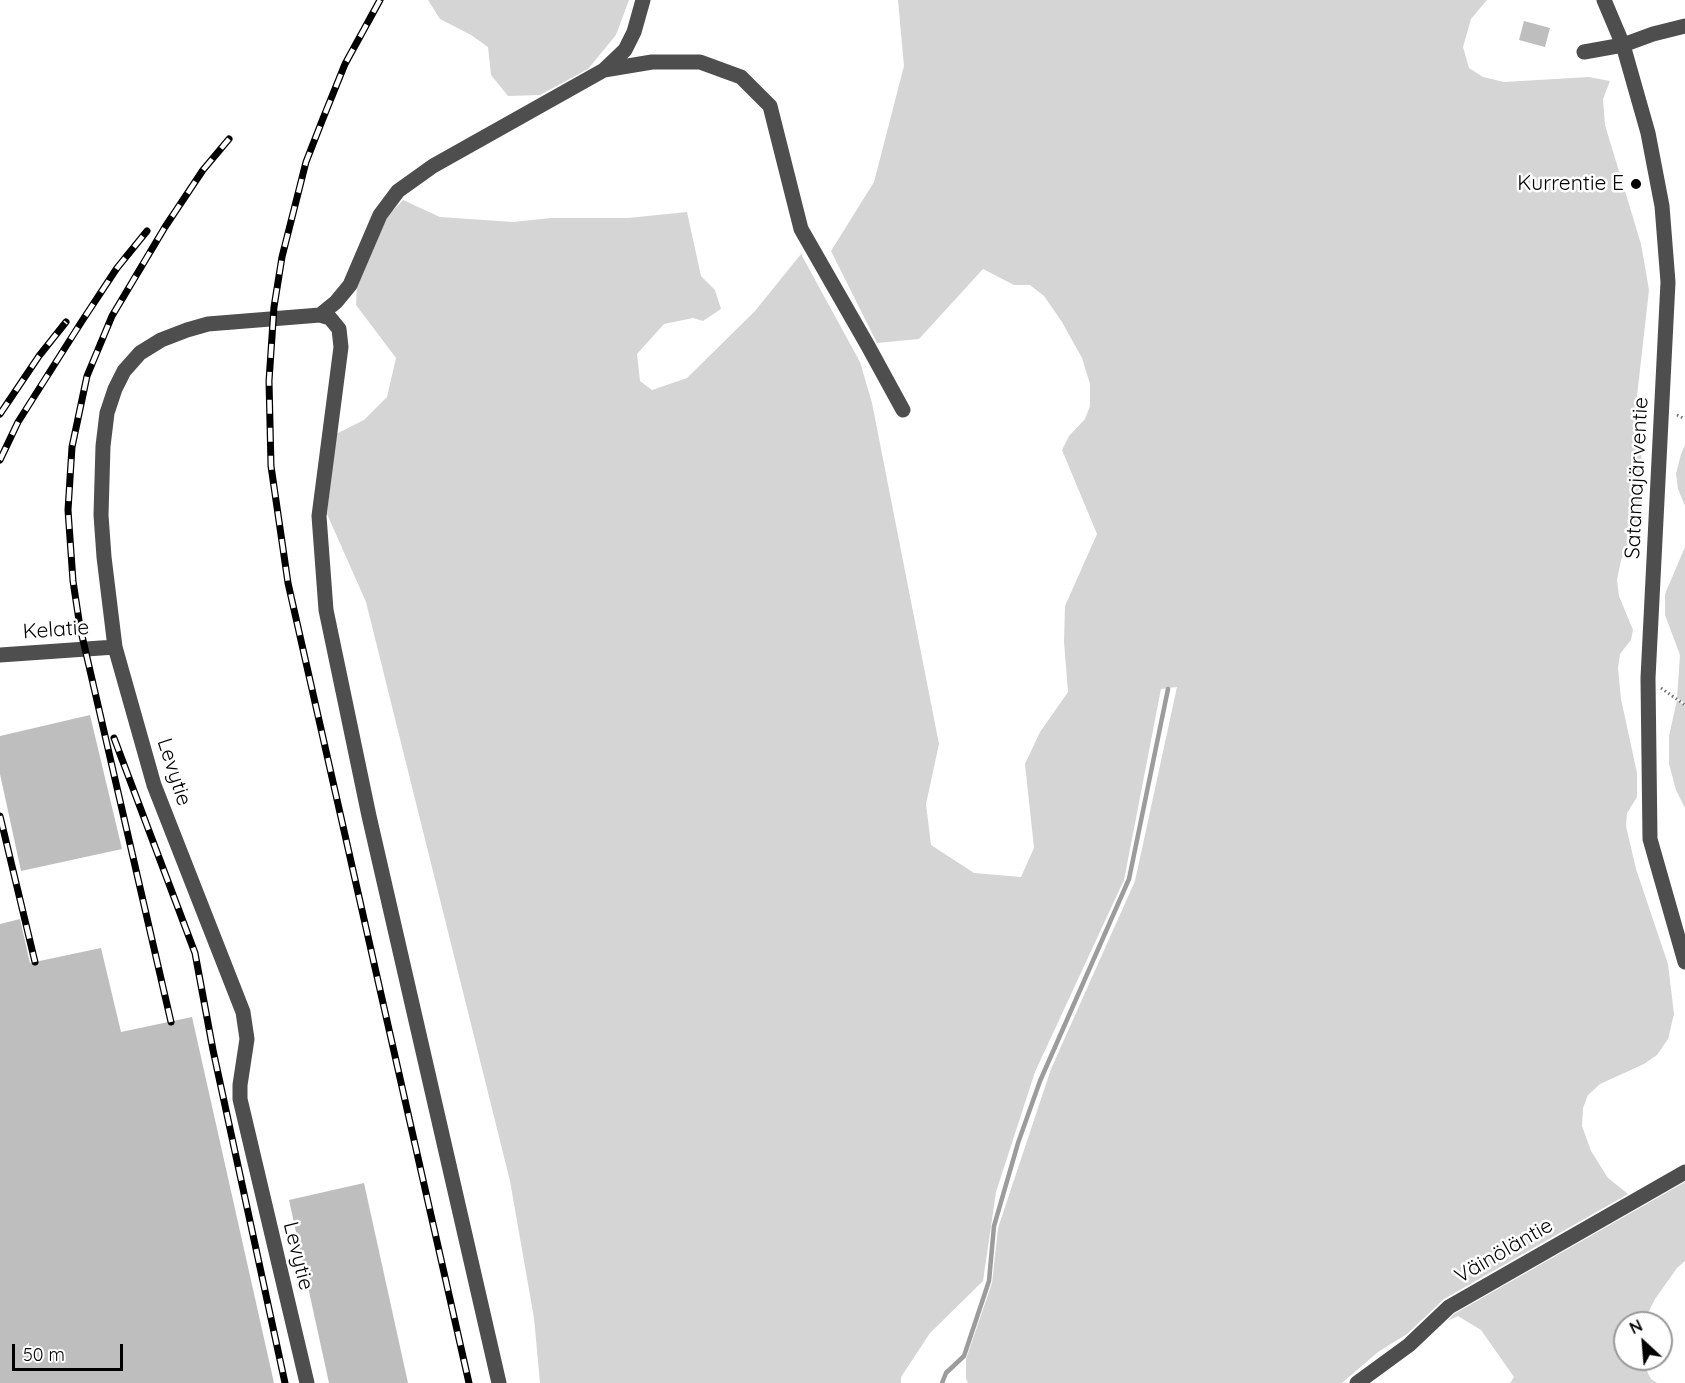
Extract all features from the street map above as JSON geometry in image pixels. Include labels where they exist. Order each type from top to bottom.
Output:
[{"type":"street","points":[[320,315],[336,302],[350,285],[380,215],[398,191],[433,166],[604,70],[626,50],[643,0]]},
{"type":"street","name":"Satamajärventie","points":[[1604,0],[1623,45],[1648,133],[1662,206],[1668,282],[1647,678],[1650,839],[1685,962]]},
{"type":"street","points":[[1584,52],[1623,45],[1685,26]]},
{"type":"street","points":[[604,70],[652,62],[700,62],[741,77],[770,106],[801,229],[903,410]]},
{"type":"street","points":[[320,315],[330,318],[339,328],[341,347],[319,516],[326,610],[369,816],[499,1383]]},
{"type":"street","name":"Levytie","points":[[307,1383],[240,1099],[247,1039],[243,1012],[154,785],[115,647],[104,557],[101,492],[107,413],[124,370],[140,353],[161,340],[208,324],[320,315]]},
{"type":"street","name":"Kelatie","points":[[0,655],[115,647]]},
{"type":"street","name":"Väinöläntie","points":[[1357,1383],[1409,1344],[1449,1307],[1685,1172]]},
{"type":"path","points":[[1677,415],[1685,419]]},
{"type":"path","points":[[1647,678],[1685,705]]},
{"type":"shaded area","points":[[428,0],[629,0],[616,35],[588,69],[540,95],[508,96],[491,75],[488,47],[440,19]]},
{"type":"shaded area","points":[[898,0],[1487,0],[1471,19],[1463,47],[1469,68],[1483,77],[1504,82],[1589,77],[1610,81],[1603,99],[1605,125],[1641,244],[1649,290],[1637,396],[1643,481],[1640,522],[1621,560],[1617,580],[1619,596],[1633,630],[1631,640],[1620,654],[1618,668],[1621,699],[1637,773],[1637,797],[1627,813],[1626,826],[1636,869],[1668,964],[1674,1014],[1668,1039],[1657,1055],[1644,1064],[1600,1084],[1588,1095],[1583,1108],[1582,1126],[1591,1151],[1608,1178],[1628,1194],[1444,1299],[1407,1334],[1378,1352],[1342,1383],[968,1383],[966,1379],[966,1359],[992,1283],[998,1228],[1051,1069],[1135,881],[1177,687],[1161,689],[1124,880],[1035,1072],[996,1192],[983,1281],[930,1333],[901,1377],[901,1383],[540,1383],[534,1318],[510,1181],[366,602],[327,514],[336,434],[364,420],[387,397],[396,358],[356,305],[357,284],[384,220],[403,200],[440,217],[513,222],[551,218],[628,218],[687,212],[701,276],[715,290],[721,309],[703,321],[693,318],[664,324],[637,354],[640,381],[652,390],[687,378],[755,311],[801,254],[860,362],[872,403],[939,744],[926,804],[931,845],[974,873],[1021,877],[1034,848],[1025,764],[1040,732],[1068,692],[1064,642],[1065,606],[1097,534],[1062,450],[1069,436],[1085,419],[1090,406],[1090,384],[1082,358],[1044,296],[1030,285],[1014,285],[983,269],[919,339],[877,343],[831,251],[874,182],[904,66]]},
{"type":"shaded area","points":[[1685,445],[1685,506],[1678,489],[1676,474]]},
{"type":"shaded area","points":[[1685,547],[1685,703],[1677,698],[1680,655],[1665,615],[1665,594]]},
{"type":"shaded area","points":[[1677,700],[1685,706],[1685,808],[1676,790],[1669,764],[1669,736]]},
{"type":"shaded area","points":[[1685,1182],[1685,1261],[1677,1268],[1649,1311],[1613,1311],[1613,1371],[1647,1371],[1651,1379],[1657,1383],[1510,1383],[1514,1377],[1481,1330],[1458,1316],[1447,1321],[1454,1314]]},
{"type":"building","points":[[1524,21],[1550,28],[1545,47],[1519,40]]},
{"type":"building","points":[[90,715],[122,849],[21,871],[0,774],[0,736]]},
{"type":"building","points":[[20,919],[30,963],[101,948],[121,1032],[192,1017],[274,1383],[0,1383],[0,924]]},
{"type":"building","points":[[364,1183],[408,1383],[329,1383],[289,1200]]},
{"type":"waterway","points":[[942,1383],[946,1373],[964,1356],[989,1281],[994,1226],[1018,1143],[1040,1081],[1129,879],[1168,689]]},
{"type":"railway","points":[[380,0],[345,64],[306,162],[282,257],[274,307],[269,381],[271,466],[288,583],[469,1383]]},
{"type":"railway","points":[[171,1022],[80,627],[73,581],[68,510],[72,447],[87,376],[112,316],[165,227],[203,170],[229,139]]},
{"type":"railway","points":[[0,460],[18,422],[82,321],[117,268],[147,231]]},
{"type":"railway","points":[[0,414],[39,356],[66,322]]},
{"type":"railway","points":[[114,738],[195,953],[213,1050],[285,1383]]},
{"type":"railway","points":[[0,816],[35,962]]},
{"type":"place","name":"Kurrentie E","points":[[1636,184]]}]
